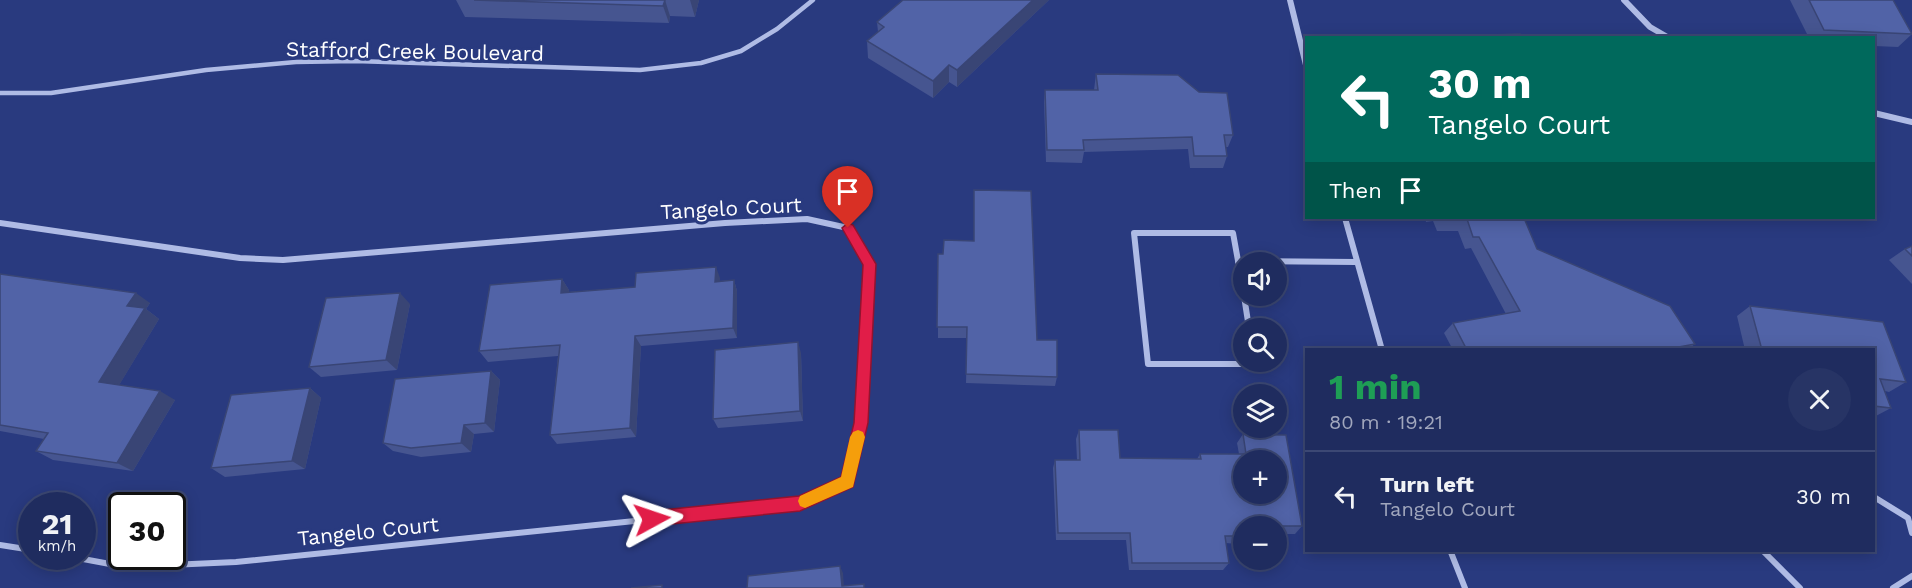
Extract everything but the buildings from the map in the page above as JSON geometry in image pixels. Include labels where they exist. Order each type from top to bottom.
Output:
[{"type":"street","points":[[1290,0],[1305,61]]},
{"type":"street","points":[[1624,0],[1650,27],[1666,36]]},
{"type":"street","points":[[1875,113],[1912,122]]},
{"type":"street","name":"Tangelo Court","points":[[0,223],[240,258],[283,260],[725,223],[807,219],[848,228],[870,264],[861,423],[848,482],[800,504],[236,562],[126,567],[96,561]]},
{"type":"street","points":[[1345,219],[1381,348]]},
{"type":"street","points":[[1233,364],[1148,364],[1134,233],[1233,233],[1236,252]]},
{"type":"street","points":[[1287,261],[1356,262]]},
{"type":"street","points":[[1875,498],[1908,518],[1912,534]]},
{"type":"street","points":[[0,545],[18,548]]},
{"type":"street","points":[[1451,552],[1465,588]]},
{"type":"street","points":[[1764,552],[1800,588]]},
{"type":"street","points":[[1893,588],[1912,576]]},
{"type":"lane","name":"Stafford Creek Boulevard","points":[[0,93],[51,93],[206,70],[296,62],[355,61],[640,70],[691,65],[741,51],[777,29],[813,0]]},
{"type":"slow traffic","points":[[805,501],[848,482],[858,437]]},
{"type":"route","points":[[652,519],[800,504],[848,482],[861,423],[870,264],[848,228]]}]
